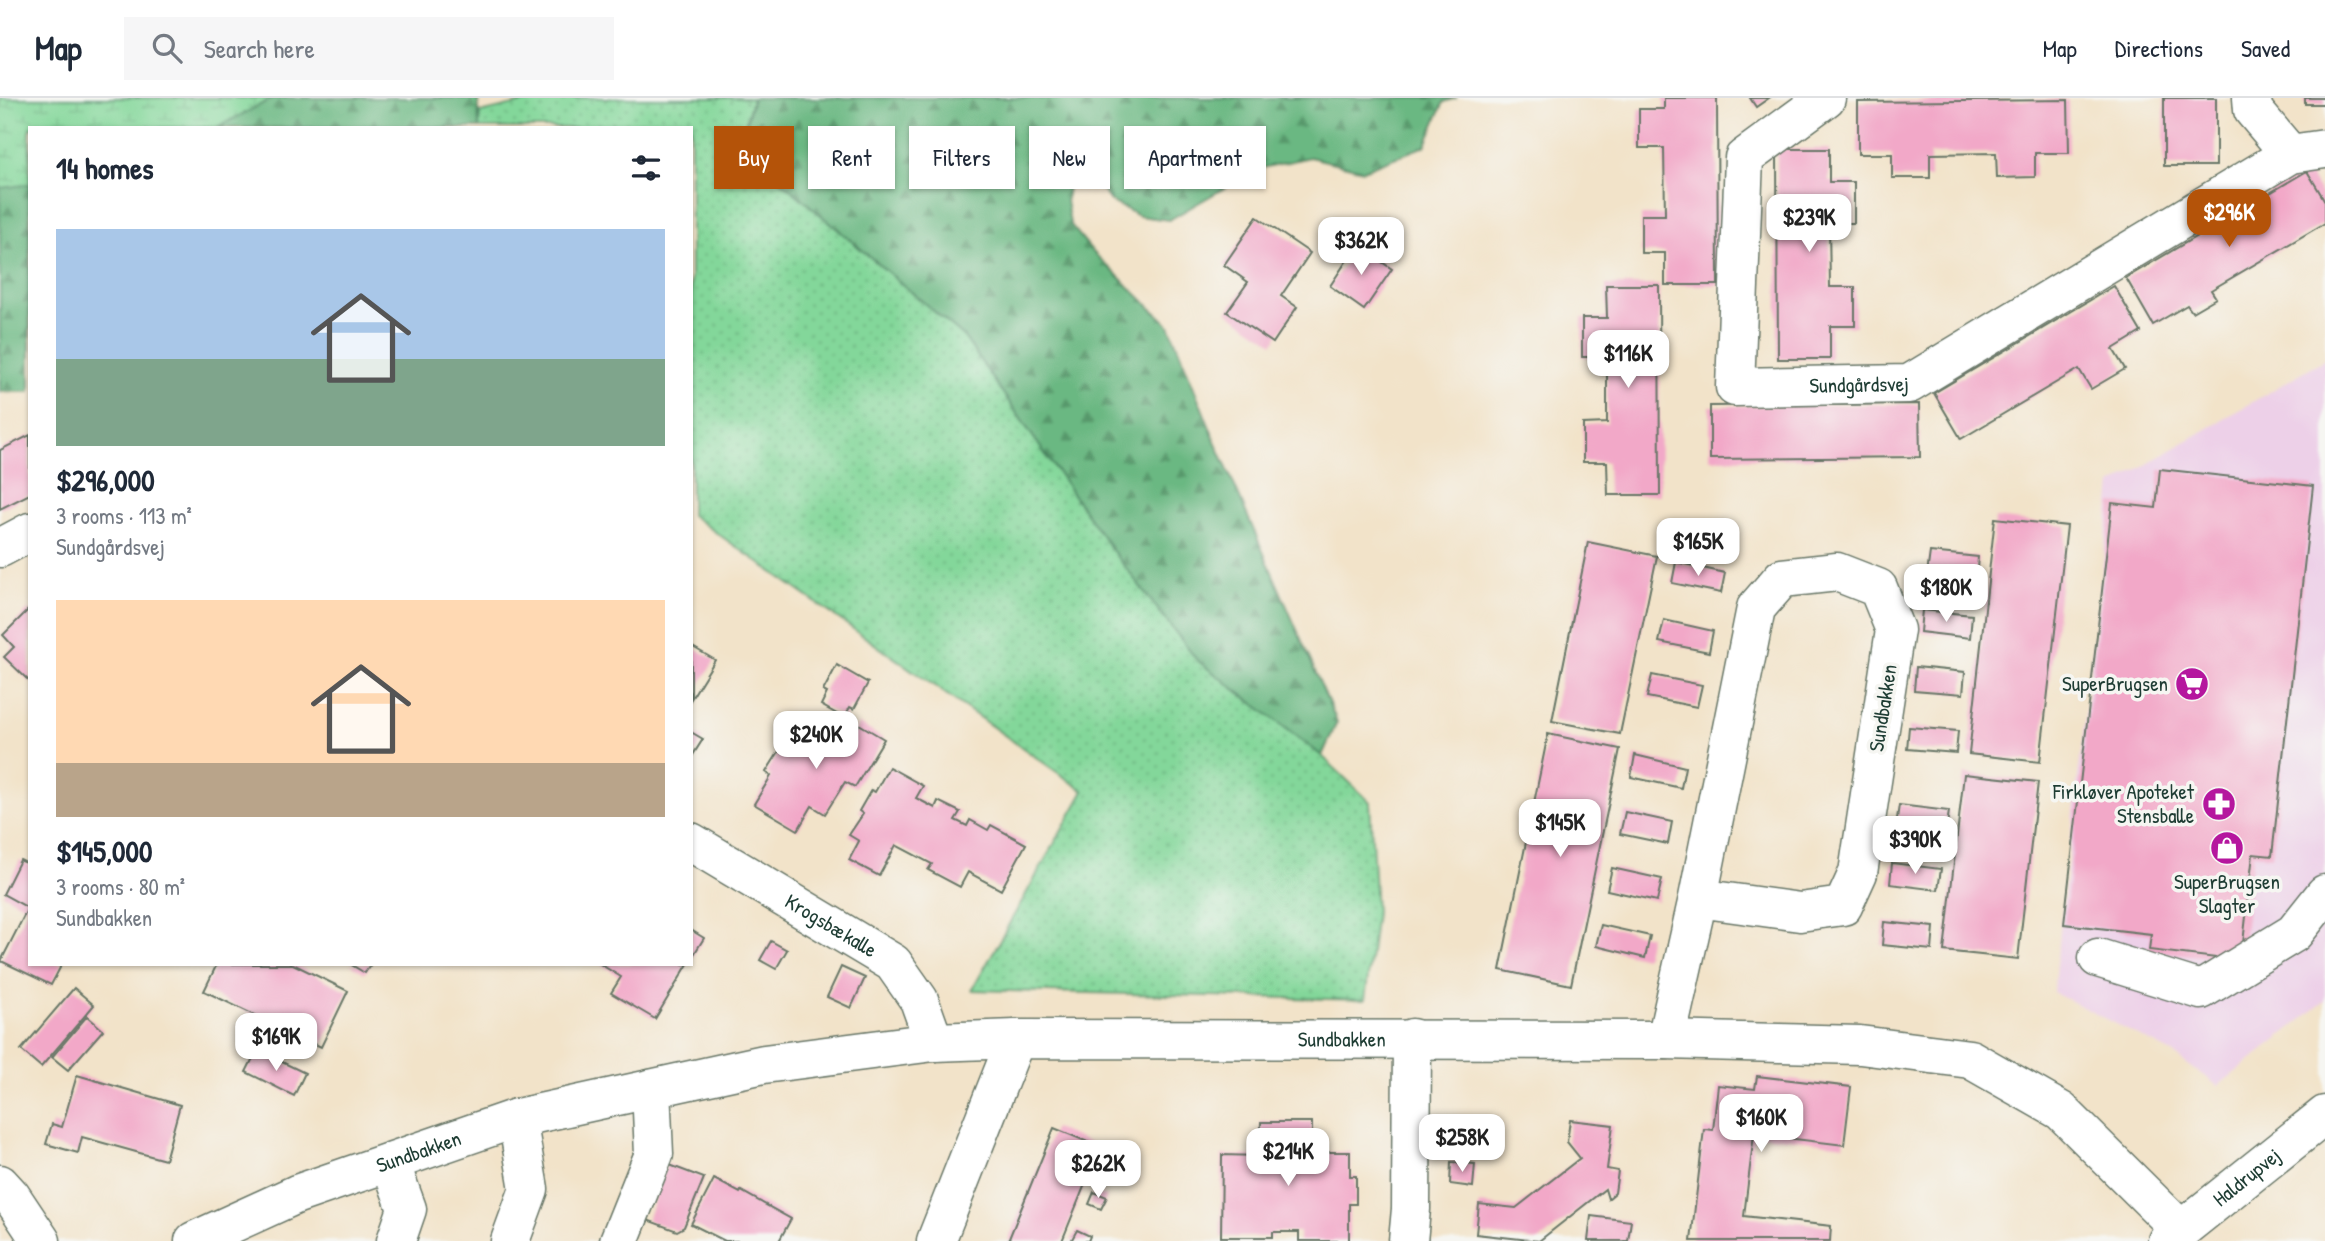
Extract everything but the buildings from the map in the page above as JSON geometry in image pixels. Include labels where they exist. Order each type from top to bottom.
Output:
[{"type":"street","name":"Sundgårdsvej","points":[[1826,98],[1744,158],[1735,387],[1909,384],[2308,151],[2253,110],[2252,98]]},
{"type":"street","points":[[0,548],[28,533]]},
{"type":"street","name":"Sundbakken","points":[[1666,1040],[1698,898],[1756,608],[1782,578],[1837,572],[1878,588],[1895,630],[1858,873],[1843,906],[1800,912],[1698,898]]},
{"type":"street","name":"Krogsbækalle","points":[[693,843],[893,963],[919,1000],[933,1042]]},
{"type":"street","points":[[2098,958],[2201,990],[2294,933],[2325,894]]},
{"type":"street","points":[[1408,1241],[1411,1209],[1412,1038]]},
{"type":"street","name":"Sundbakken","points":[[194,1241],[297,1194],[517,1118],[764,1064],[933,1042],[1016,1039],[1412,1038],[1860,1045],[1970,1059],[2061,1111],[2174,1236]]},
{"type":"street","points":[[936,1241],[1016,1039]]},
{"type":"street","points":[[619,1241],[654,1154],[651,1089]]},
{"type":"street","name":"Haldrupvej","points":[[2174,1236],[2325,1115]]},
{"type":"street","points":[[510,1241],[529,1189],[517,1118]]},
{"type":"street","points":[[390,1162],[407,1209],[396,1241]]},
{"type":"street","points":[[0,1184],[41,1241]]},
{"type":"shaded area","name":"SuperBrugsen","points":[[2325,359],[2325,1001],[2218,1086],[2170,1052],[2053,992],[2112,485]]},
{"type":"green space","points":[[0,98],[273,98],[220,126],[28,126],[28,184],[0,188]]},
{"type":"green space","points":[[273,98],[478,98],[479,126],[220,126]]},
{"type":"green space","points":[[543,98],[752,98],[745,126],[714,126],[714,189],[790,189],[964,337],[1109,546],[1197,660],[1322,756],[1370,802],[1376,912],[1365,1000],[972,990],[1084,791],[693,516],[693,126],[479,126],[480,113]]},
{"type":"green space","points":[[753,98],[1457,98],[1444,102],[1425,146],[1363,170],[1310,157],[1266,167],[1266,126],[1124,126],[1124,189],[1222,189],[1169,220],[1139,216],[1110,201],[1101,189],[1110,189],[1110,126],[1029,126],[1029,189],[1068,189],[1066,201],[1070,224],[1093,252],[1169,325],[1216,443],[1337,722],[1322,756],[1197,660],[1109,546],[964,337],[790,189],[794,189],[794,126],[745,126]]},
{"type":"green space","points":[[28,184],[28,392],[0,392],[0,188]]},
{"type":"place","name":"SuperBrugsen","points":[[2192,684]]},
{"type":"place","name":"Firkløver Apoteket Stensballe","points":[[2219,804]]},
{"type":"place","name":"SuperBrugsen Slagter","points":[[2227,848]]}]
